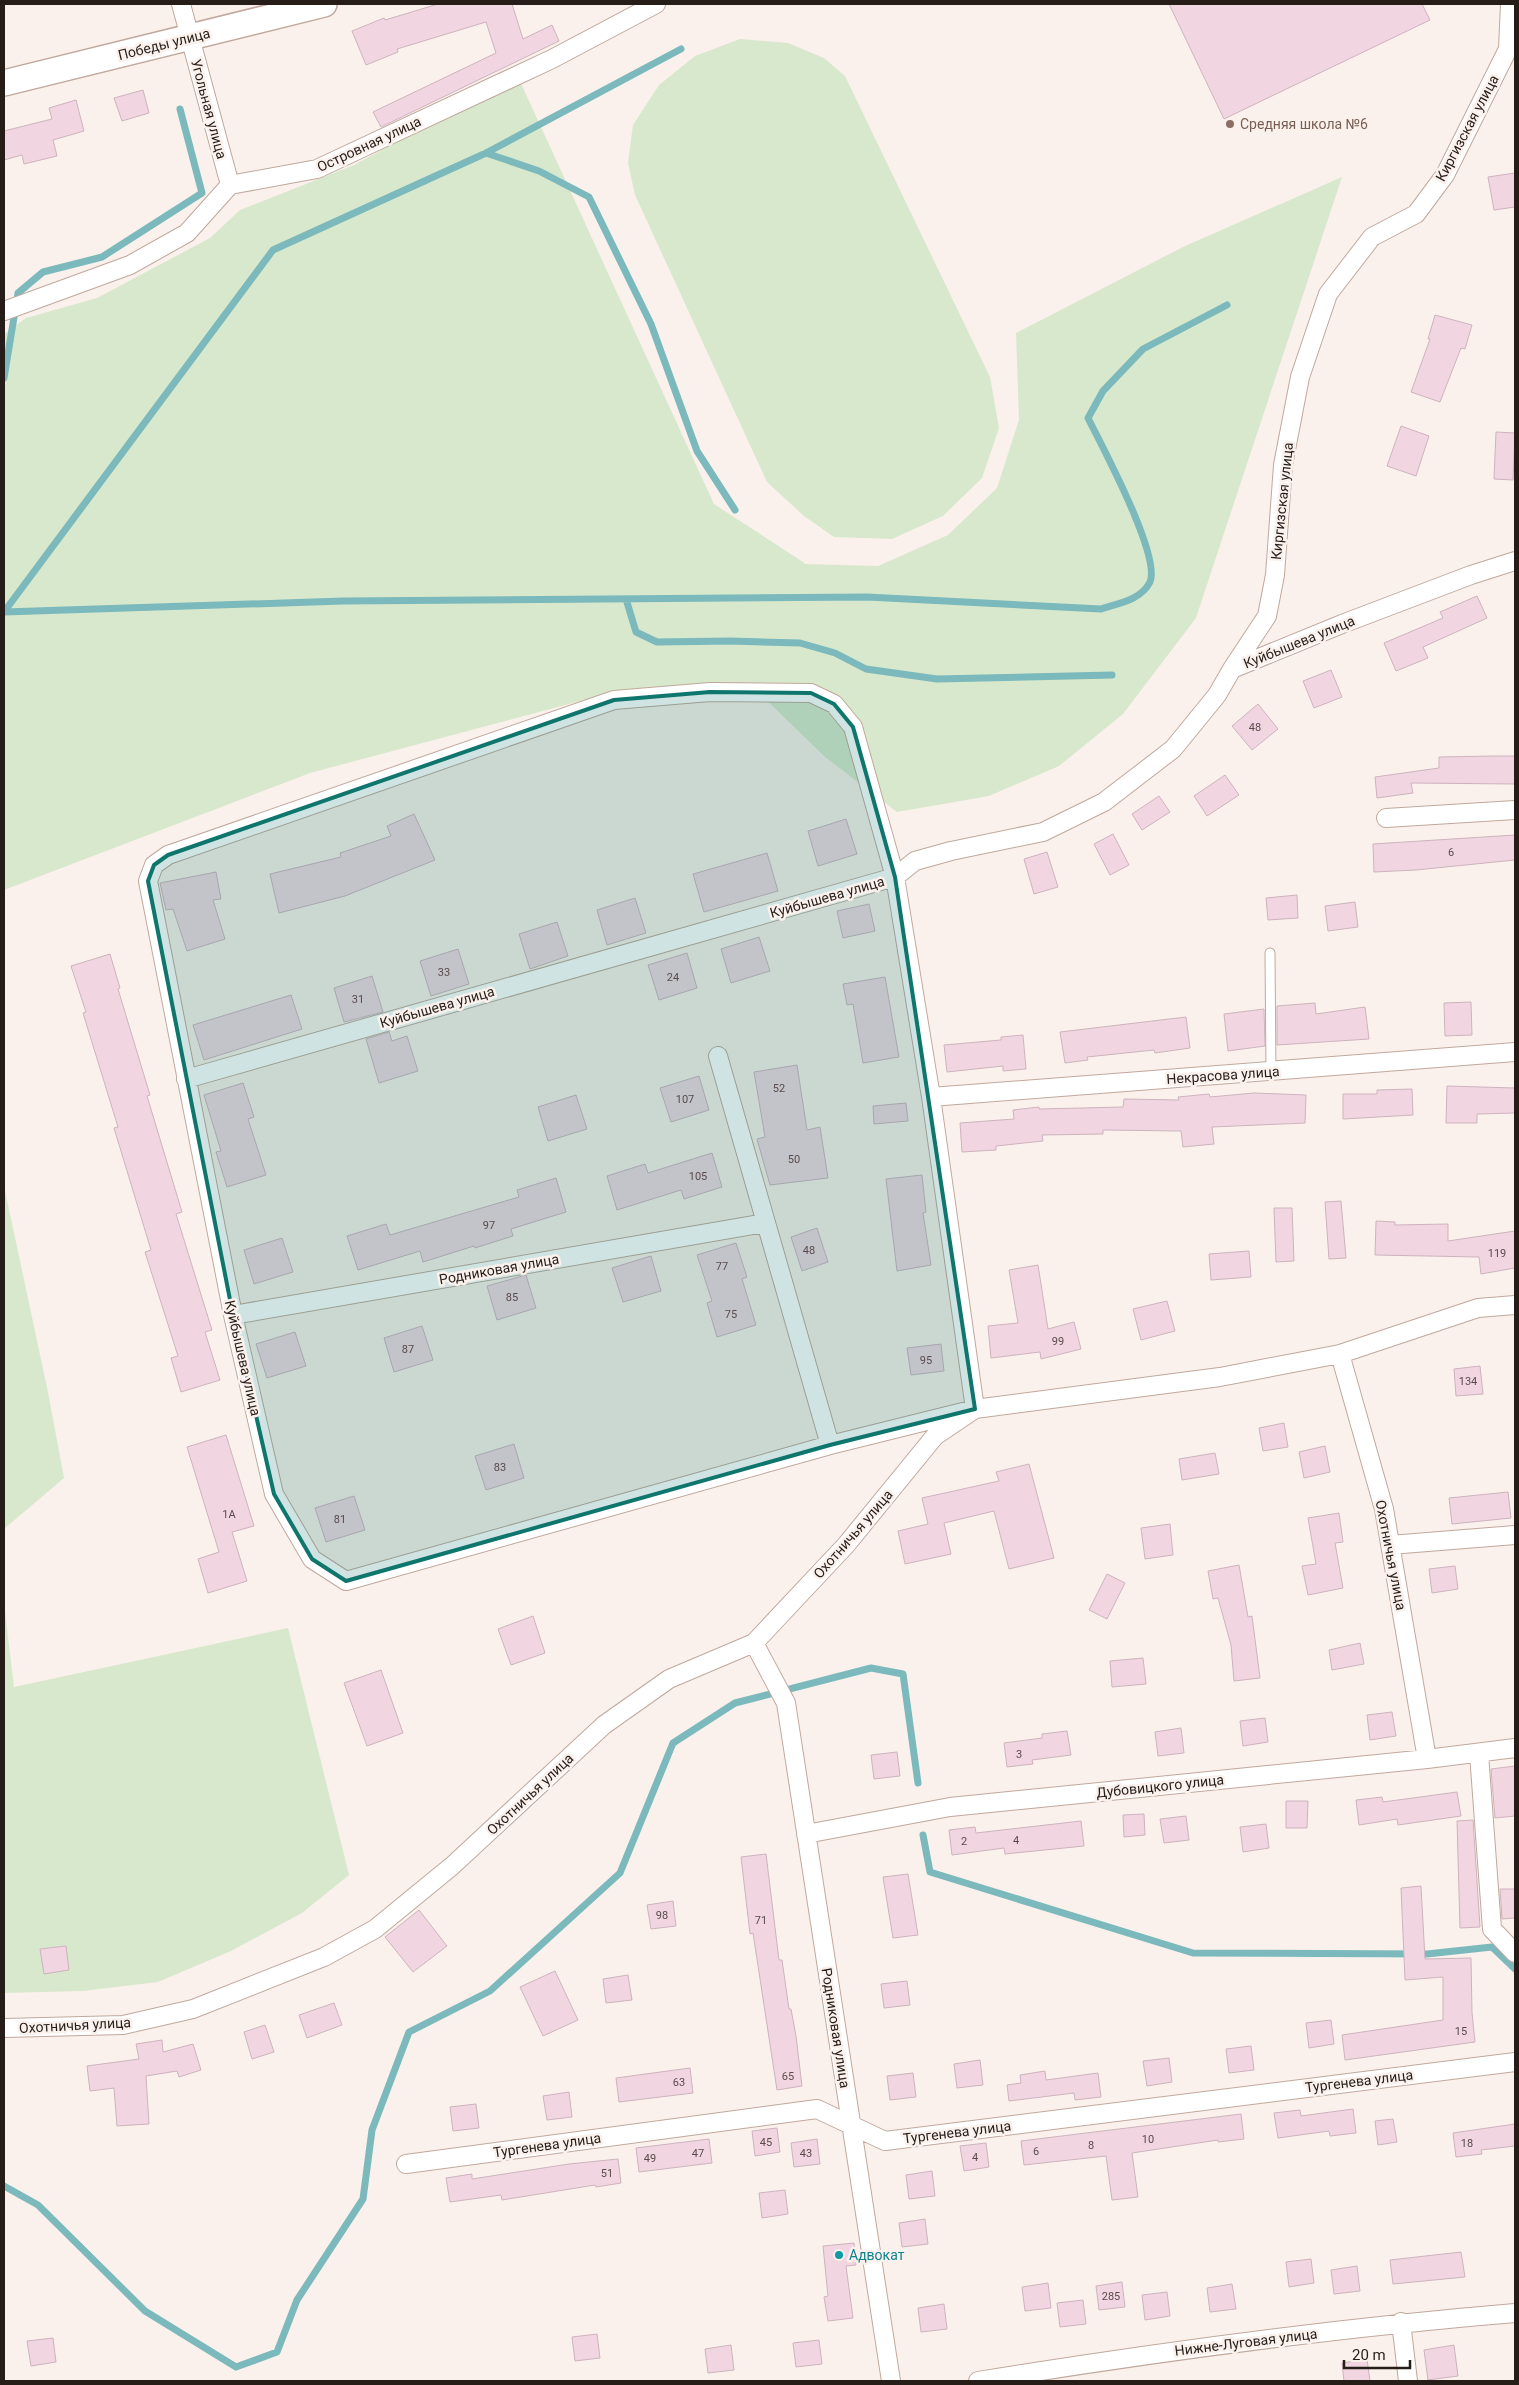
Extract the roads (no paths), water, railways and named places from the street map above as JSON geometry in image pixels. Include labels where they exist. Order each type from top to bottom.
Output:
[{"type":"street","name":"Угольная улица","points":[[181,4],[230,186]]},
{"type":"street","name":"Победы улица","points":[[4,83],[324,4]]},
{"type":"street","name":"Островная улица","points":[[230,186],[317,170],[552,59],[656,4]]},
{"type":"street","name":"Киргизская улица","points":[[1232,669],[1267,616],[1275,574],[1283,465],[1300,377],[1328,294],[1372,237],[1416,214],[1445,175],[1512,53],[1510,4]]},
{"type":"street","points":[[4,311],[130,265],[187,233],[230,186]]},
{"type":"street","name":"Куйбышева улица","points":[[186,1079],[895,878],[915,861],[951,851],[1043,832],[1104,802],[1173,749],[1217,695],[1232,669],[1471,574],[1515,561]]},
{"type":"street","name":"Куйбышева улица","points":[[346,1581],[312,1559],[274,1494],[233,1315],[148,881],[154,865],[168,854],[614,700],[710,692],[811,693],[834,704],[853,727],[895,878]]},
{"type":"street","points":[[1386,818],[1515,810]]},
{"type":"street","points":[[895,878],[930,1097],[974,1409]]},
{"type":"street","name":"Некрасова улица","points":[[930,1097],[1515,1052]]},
{"type":"street","points":[[718,1056],[830,1445]]},
{"type":"street","name":"Родниковая улица","points":[[233,1315],[765,1224]]},
{"type":"street","name":"Охотничья улица","points":[[346,1581],[830,1445],[974,1409],[1220,1377],[1340,1354],[1478,1308],[1515,1305]]},
{"type":"street","name":"Охотничья улица","points":[[1340,1354],[1384,1510],[1427,1760]]},
{"type":"street","name":"Охотничья улица","points":[[4,2028],[122,2025],[193,2009],[324,1957],[376,1930],[452,1866],[604,1725],[669,1679],[754,1643],[846,1545],[935,1436],[974,1409]]},
{"type":"street","points":[[1390,1545],[1515,1535]]},
{"type":"street","name":"Родниковая улица","points":[[754,1643],[786,1703],[890,2381]]},
{"type":"street","name":"Дубовицкого улица","points":[[806,1834],[950,1807],[1427,1760],[1515,1748]]},
{"type":"street","points":[[1479,1754],[1492,1929],[1515,1953]]},
{"type":"street","name":"Тургенева улица","points":[[406,2164],[817,2109],[884,2141],[1515,2062]]},
{"type":"street","name":"Нижне-Луговая улица","points":[[978,2381],[1139,2355],[1400,2322],[1515,2313]]},
{"type":"street","points":[[1400,2322],[1408,2381]]},
{"type":"lane","points":[[1270,953],[1271,1071]]},
{"type":"waterway","points":[[4,612],[273,250],[486,153],[681,49]]},
{"type":"waterway","points":[[4,378],[18,293],[43,272],[102,257],[202,193],[180,109]]},
{"type":"waterway","points":[[486,153],[539,171],[589,197],[651,324],[697,451],[735,510]]},
{"type":"waterway","points":[[4,612],[343,601],[867,597],[1101,609],[1129,600],[1141,593],[1150,582],[1151,569],[1147,549],[1139,526],[1117,475],[1088,418],[1103,391],[1143,349],[1227,305]]},
{"type":"waterway","points":[[626,599],[636,632],[657,642],[731,641],[800,643],[835,653],[866,669],[937,679],[1112,675]]},
{"type":"waterway","points":[[4,2186],[38,2205],[145,2311],[236,2367],[277,2352],[297,2300],[363,2199],[372,2130],[409,2032],[490,1991],[620,1873],[673,1743],[735,1703],[871,1668],[903,1674],[918,1783]]},
{"type":"waterway","points":[[923,1835],[930,1872],[1193,1953],[1427,1954],[1492,1947],[1515,1969]]},
{"type":"place","name":"Средняя школа №6","points":[[1230,124]]},
{"type":"place","name":"Адвокат","points":[[839,2255]]}]
